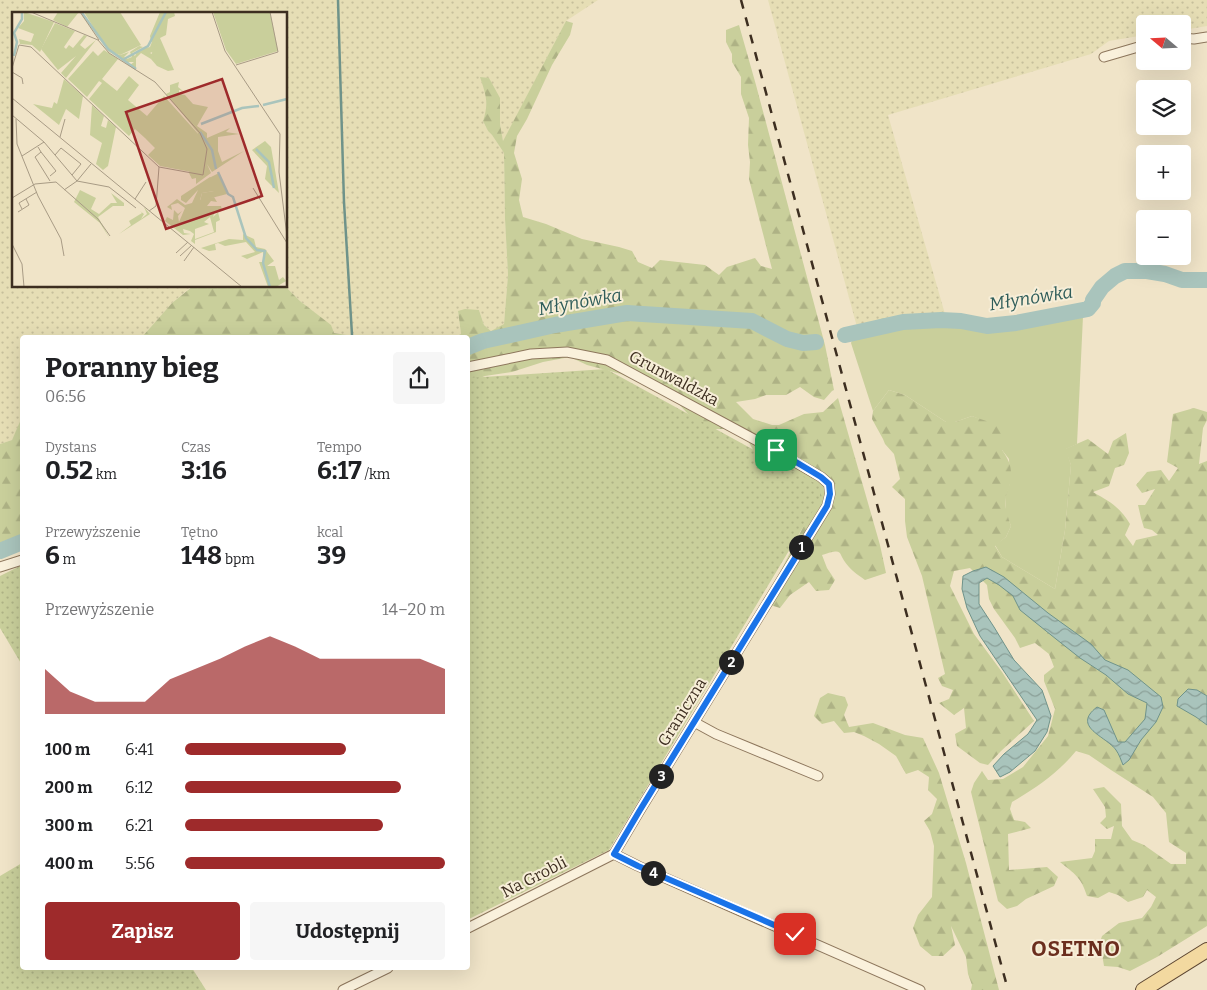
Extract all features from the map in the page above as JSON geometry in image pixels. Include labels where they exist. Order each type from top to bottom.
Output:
[{"type":"main road","points":[[1143,990],[1207,950]]},
{"type":"street","points":[[1191,39],[1207,36]]},
{"type":"street","points":[[1104,56],[1136,47]]},
{"type":"street","name":"Grunwaldzka","points":[[470,367],[531,354],[567,352],[607,360],[821,477],[829,484],[830,494],[827,506]]},
{"type":"street","name":"Graniczna","points":[[614,854],[827,506]]},
{"type":"street","points":[[0,566],[20,561]]},
{"type":"street","points":[[694,722],[716,734],[818,776]]},
{"type":"street","points":[[614,854],[920,990]]},
{"type":"street","name":"Na Grobli","points":[[470,927],[614,854]]},
{"type":"street","points":[[343,990],[384,970]]},
{"type":"shaded area","points":[[0,0],[598,0],[566,21],[503,142],[489,78],[481,78],[486,94],[487,110],[483,121],[504,153],[508,275],[504,325],[491,331],[484,325],[479,310],[458,312],[461,334],[458,335],[347,335],[334,333],[320,317],[287,288],[288,12],[12,12],[12,288],[190,288],[172,303],[144,335],[20,335],[20,425],[12,440],[0,444]]},
{"type":"shaded area","points":[[768,0],[1207,0],[1207,26],[1191,29],[1191,15],[1136,15],[1136,36],[1109,41],[1091,54],[888,115],[945,314],[883,318],[857,327]]},
{"type":"green space","points":[[566,21],[573,23],[570,35],[552,65],[517,136],[514,153],[522,179],[519,200],[523,217],[582,239],[632,251],[638,262],[652,268],[660,260],[705,265],[719,275],[727,267],[755,258],[761,266],[772,269],[749,179],[749,118],[741,94],[741,77],[732,62],[732,54],[726,42],[726,30],[739,25],[825,345],[834,390],[824,400],[814,397],[800,387],[786,395],[766,395],[736,402],[753,419],[772,425],[779,425],[804,414],[823,412],[838,398],[880,545],[886,573],[865,580],[851,569],[840,553],[835,552],[822,555],[827,568],[835,580],[829,590],[816,591],[809,582],[790,595],[780,608],[767,604],[767,598],[806,521],[759,460],[748,441],[731,429],[710,429],[688,414],[675,400],[621,374],[587,365],[570,357],[543,362],[512,372],[485,376],[470,382],[470,335],[458,335],[461,334],[458,311],[465,309],[479,310],[484,325],[491,331],[504,324],[508,275],[504,153],[483,121],[486,99],[480,77],[489,78],[500,98],[500,124],[503,141]]},
{"type":"green space","points":[[191,288],[287,288],[300,301],[331,325],[334,333],[347,335],[144,335],[172,303]]},
{"type":"green space","points":[[945,314],[989,323],[1016,320],[1015,329],[1083,316],[1077,444],[1066,449],[1071,465],[1065,530],[1055,589],[1002,557],[995,545],[1006,537],[1011,526],[1006,513],[1005,497],[1010,483],[1009,459],[1002,450],[989,423],[972,416],[955,422],[946,422],[905,395],[889,390],[873,411],[851,343],[857,327],[883,318]]},
{"type":"green space","points":[[606,369],[820,486],[820,499],[609,850],[470,919],[470,378]]},
{"type":"green space","points":[[889,390],[905,395],[946,422],[955,422],[972,416],[1009,429],[1002,450],[1011,470],[1010,484],[1005,499],[1011,526],[1006,537],[995,546],[1002,557],[1055,589],[1065,530],[1071,465],[1065,449],[1088,439],[1108,454],[1113,441],[1126,433],[1129,453],[1124,465],[1115,468],[1109,486],[1093,492],[1114,505],[1126,518],[1130,524],[1125,535],[1133,546],[1136,540],[1158,535],[1152,530],[1144,528],[1138,505],[1145,505],[1155,489],[1142,493],[1136,485],[1147,472],[1161,470],[1169,481],[1178,468],[1167,462],[1173,414],[1194,408],[1207,412],[1207,420],[1203,428],[1199,464],[1207,461],[1207,696],[1197,690],[1196,717],[1207,725],[1207,926],[1157,957],[1130,971],[1118,967],[1104,966],[1100,942],[1102,936],[1119,923],[1142,918],[1156,897],[1147,890],[1143,897],[1128,902],[1118,895],[1109,892],[1098,898],[1087,896],[1077,876],[1060,862],[1092,858],[1095,851],[1095,839],[1111,839],[1114,826],[1107,829],[1100,823],[1106,817],[1105,807],[1093,789],[1104,787],[1121,804],[1122,826],[1132,840],[1144,845],[1171,864],[1186,864],[1186,853],[1169,842],[1166,813],[1153,797],[1089,755],[1076,751],[1046,780],[1012,802],[1010,809],[1014,820],[1025,822],[1031,828],[1008,834],[1009,870],[1047,867],[1058,877],[1054,886],[1026,899],[1017,906],[1007,909],[998,901],[971,792],[974,783],[982,771],[988,780],[1003,779],[1023,767],[1048,736],[1055,709],[1044,681],[1044,675],[1054,667],[1049,654],[1035,643],[1020,648],[994,609],[989,599],[987,585],[970,568],[954,571],[950,586],[974,634],[1034,721],[988,765],[980,763],[957,746],[955,734],[966,728],[964,708],[954,715],[939,703],[949,699],[953,690],[942,686],[938,678],[945,674],[922,576],[907,537],[905,499],[892,487],[900,479],[894,454],[885,444],[872,419],[873,411]]},
{"type":"green space","points":[[20,422],[20,548],[0,555],[0,444],[12,440]]},
{"type":"green space","points":[[20,566],[20,662],[0,628],[0,576]]},
{"type":"green space","points":[[828,693],[845,697],[848,705],[844,715],[849,727],[873,723],[905,735],[923,738],[939,773],[966,863],[999,990],[971,990],[972,985],[968,974],[966,957],[951,926],[955,945],[943,956],[932,956],[920,946],[913,928],[918,915],[932,897],[934,846],[930,831],[924,821],[932,814],[937,799],[928,790],[929,777],[918,770],[906,774],[896,756],[864,736],[854,732],[844,733],[834,721],[822,724],[814,716],[820,698]]},
{"type":"green space","points":[[20,864],[20,970],[193,970],[206,990],[0,990],[0,876]]},
{"type":"water","points":[[986,567],[1004,577],[1048,613],[1091,644],[1105,660],[1128,670],[1161,697],[1163,707],[1156,722],[1141,740],[1129,760],[1123,765],[1116,750],[1089,726],[1090,714],[1097,707],[1104,710],[1118,742],[1125,742],[1145,719],[1147,703],[1128,694],[1106,675],[1080,658],[1020,610],[1013,596],[987,578],[979,583],[979,604],[1014,660],[1042,690],[1051,716],[1047,732],[1035,751],[1010,772],[1000,777],[993,766],[1028,734],[1037,720],[980,636],[967,608],[962,589],[963,576]]},
{"type":"water","points":[[1188,689],[1197,690],[1207,696],[1207,725],[1177,706],[1178,699]]},
{"type":"waterway","points":[[338,0],[344,202],[352,335]]},
{"type":"waterway","name":"Młynówka","points":[[845,335],[903,322],[941,320],[961,321],[987,326],[1016,323],[1088,309],[1102,287],[1115,276],[1125,271],[1147,271],[1165,274],[1182,280],[1207,280]]},
{"type":"waterway","name":"Młynówka","points":[[470,346],[483,341],[555,325],[627,313],[752,321],[787,339],[803,343],[816,342]]},
{"type":"waterway","name":"Młynówka","points":[[0,551],[20,543]]},
{"type":"railway","points":[[741,0],[1008,990]]},
{"type":"district","name":"OSETNO","points":[[1076,949]]},
{"type":"route","points":[[776,450],[821,477],[829,484],[830,494],[827,506],[614,854],[709,898],[795,934]]}]
